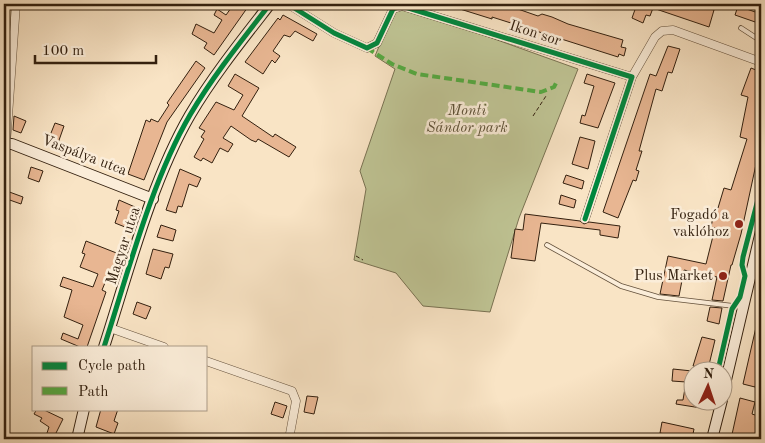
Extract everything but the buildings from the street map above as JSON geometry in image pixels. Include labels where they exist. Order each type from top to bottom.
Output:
[{"type":"street","points":[[5,144],[16,4]]},
{"type":"street","name":"Magyar utca","points":[[104,346],[153,199],[165,167],[190,115],[270,4]]},
{"type":"street","name":"Ikon sor","points":[[288,4],[334,33],[367,48],[377,44],[393,9],[402,6],[632,78]]},
{"type":"street","points":[[585,219],[632,78],[646,52],[662,30],[673,30],[761,62]]},
{"type":"street","name":"Vaspálya utca","points":[[5,144],[153,199]]},
{"type":"street","points":[[731,360],[761,232]]},
{"type":"street","points":[[110,328],[161,346]]},
{"type":"street","points":[[208,362],[292,391],[296,401],[289,439]]},
{"type":"street","points":[[77,439],[84,410]]},
{"type":"street","points":[[712,439],[719,410]]},
{"type":"lane","points":[[741,28],[761,40]]},
{"type":"lane","points":[[548,245],[621,286],[658,297],[744,307]]},
{"type":"path","points":[[533,116],[546,96]]},
{"type":"path","points":[[356,256],[363,260]]},
{"type":"green space","name":"Monti Sándor park","points":[[401,9],[411,9],[578,69],[519,218],[490,312],[423,306],[396,273],[354,260],[366,189],[360,171],[395,69],[375,56],[393,13]]},
{"type":"marked path","points":[[367,48],[392,64],[417,74],[541,92],[554,87],[557,81]]},
{"type":"cycle path","points":[[104,346],[141,228],[163,169],[176,141],[208,86],[270,4]]},
{"type":"cycle path","points":[[288,4],[334,33],[367,48],[377,43],[393,9],[402,6],[632,77],[585,219]]},
{"type":"cycle path","points":[[720,360],[732,309],[740,297],[745,276],[742,265],[743,257],[761,188]]},
{"type":"place","name":"Fogadó a vaklóhoz","points":[[739,224]]},
{"type":"place","name":"Plus Market","points":[[723,276]]}]
